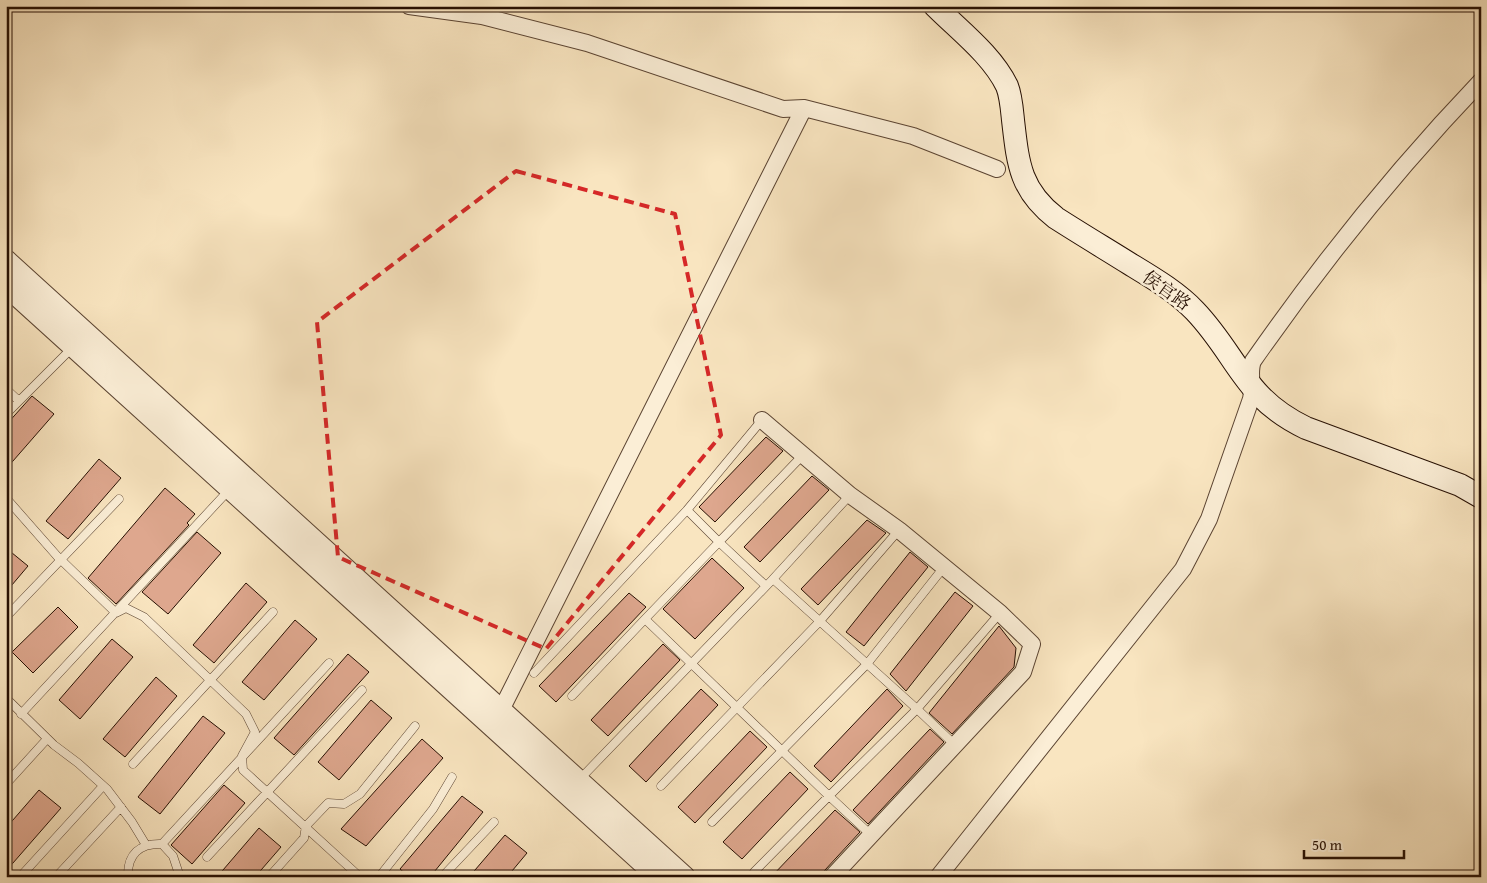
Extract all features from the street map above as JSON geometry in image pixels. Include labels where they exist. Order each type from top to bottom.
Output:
[{"type":"main road","name":"侯官路","points":[[935,6],[987,58],[1008,88],[1020,169],[1030,192],[1042,207],[1056,218],[1162,284],[1194,310],[1209,326],[1253,390],[1270,407],[1306,428],[1460,485],[1481,497]]},
{"type":"main road","name":"侯官路","points":[[954,6],[1000,52],[1020,81],[1034,167],[1048,192],[1079,219],[1175,275],[1223,321],[1251,367],[1270,390],[1304,412],[1323,421],[1457,469],[1481,480]]},
{"type":"street","points":[[409,6],[482,16],[588,43],[783,109],[804,108],[913,136],[997,169]]},
{"type":"street","points":[[938,877],[1183,569],[1209,519],[1253,390],[1251,367],[1307,284],[1434,130],[1481,80]]},
{"type":"street","points":[[497,717],[804,108]]},
{"type":"street","points":[[6,260],[573,787],[685,877]]},
{"type":"street","points":[[6,286],[230,489],[497,717]]},
{"type":"street","points":[[762,420],[850,495],[899,530],[1000,613],[1032,644],[1023,672],[832,877]]},
{"type":"street","points":[[573,787],[658,877]]},
{"type":"lane","points":[[6,414],[73,347]]},
{"type":"lane","points":[[6,389],[19,400]]},
{"type":"lane","points":[[534,673],[687,510],[762,420]]},
{"type":"lane","points":[[572,696],[804,455]]},
{"type":"lane","points":[[21,714],[230,489]]},
{"type":"lane","points":[[573,787],[690,663],[773,579],[850,495]]},
{"type":"lane","points":[[6,498],[61,560],[116,613]]},
{"type":"lane","points":[[6,617],[119,499]]},
{"type":"lane","points":[[687,510],[766,586]]},
{"type":"lane","points":[[661,786],[820,621],[899,530]]},
{"type":"lane","points":[[712,822],[867,664],[944,567]]},
{"type":"lane","points":[[773,579],[955,745]]},
{"type":"lane","points":[[116,613],[126,608],[144,617],[246,714],[254,732],[242,758],[242,770],[306,826],[360,877]]},
{"type":"lane","points":[[133,764],[273,612]]},
{"type":"lane","points":[[754,872],[917,709],[1000,613]]},
{"type":"lane","points":[[645,619],[829,796],[872,834]]},
{"type":"lane","points":[[128,877],[128,865],[136,852],[146,845],[162,844],[329,663]]},
{"type":"lane","points":[[207,857],[362,690]]},
{"type":"lane","points":[[6,698],[47,739],[78,763],[103,786],[146,845]]},
{"type":"lane","points":[[269,877],[304,838],[306,826],[328,804],[344,804],[360,794],[415,726]]},
{"type":"lane","points":[[6,784],[47,739]]},
{"type":"lane","points":[[379,877],[433,809],[452,777]]},
{"type":"lane","points":[[20,877],[103,786]]},
{"type":"lane","points":[[56,877],[120,807]]},
{"type":"lane","points":[[442,877],[494,822]]},
{"type":"lane","points":[[162,844],[173,856],[179,874],[178,877]]},
{"type":"highlighted area","points":[[516,171],[675,214],[721,435],[546,649],[338,557],[317,322]]},
{"type":"building","points":[[32,396],[54,414],[6,469],[6,425]]},
{"type":"building","points":[[766,437],[783,451],[715,522],[699,507]]},
{"type":"building","points":[[99,459],[121,478],[68,539],[46,521]]},
{"type":"building","points":[[812,476],[829,490],[760,562],[744,547]]},
{"type":"building","points":[[165,488],[195,514],[187,523],[189,525],[116,604],[88,578]]},
{"type":"building","points":[[867,520],[886,533],[818,605],[801,589]]},
{"type":"building","points":[[197,532],[221,553],[168,614],[142,592]]},
{"type":"building","points":[[6,548],[28,566],[6,592]]},
{"type":"building","points":[[910,552],[928,567],[864,646],[846,632]]},
{"type":"building","points":[[712,558],[744,588],[695,639],[663,609]]},
{"type":"building","points":[[246,583],[267,602],[214,663],[193,645]]},
{"type":"building","points":[[955,592],[973,606],[906,691],[890,674]]},
{"type":"building","points":[[629,593],[646,607],[556,702],[539,686]]},
{"type":"building","points":[[58,607],[78,627],[33,673],[12,652]]},
{"type":"building","points":[[295,620],[317,639],[264,700],[242,682]]},
{"type":"building","points":[[999,626],[1016,648],[1014,667],[952,734],[929,713]]},
{"type":"building","points":[[112,639],[133,657],[80,719],[59,700]]},
{"type":"building","points":[[663,644],[680,660],[608,736],[591,720]]},
{"type":"building","points":[[348,654],[369,672],[294,755],[274,738]]},
{"type":"building","points":[[156,677],[177,696],[125,757],[103,739]]},
{"type":"building","points":[[701,689],[718,705],[646,782],[629,766]]},
{"type":"building","points":[[887,689],[903,706],[831,782],[814,766]]},
{"type":"building","points":[[371,700],[392,718],[339,780],[318,762]]},
{"type":"building","points":[[203,716],[225,733],[160,814],[138,797]]},
{"type":"building","points":[[930,729],[944,742],[868,824],[853,810]]},
{"type":"building","points":[[750,731],[767,747],[695,823],[678,807]]},
{"type":"building","points":[[422,739],[443,758],[366,846],[341,829]]},
{"type":"building","points":[[790,772],[808,789],[742,859],[723,842]]},
{"type":"building","points":[[224,785],[245,803],[192,864],[171,845]]},
{"type":"building","points":[[39,790],[61,808],[6,871],[6,828]]},
{"type":"building","points":[[462,796],[483,812],[430,877],[409,877],[400,869]]},
{"type":"building","points":[[835,810],[860,832],[825,870],[822,877],[771,877]]},
{"type":"building","points":[[259,828],[281,847],[255,877],[217,877]]},
{"type":"building","points":[[505,835],[527,853],[507,877],[469,877]]}]
